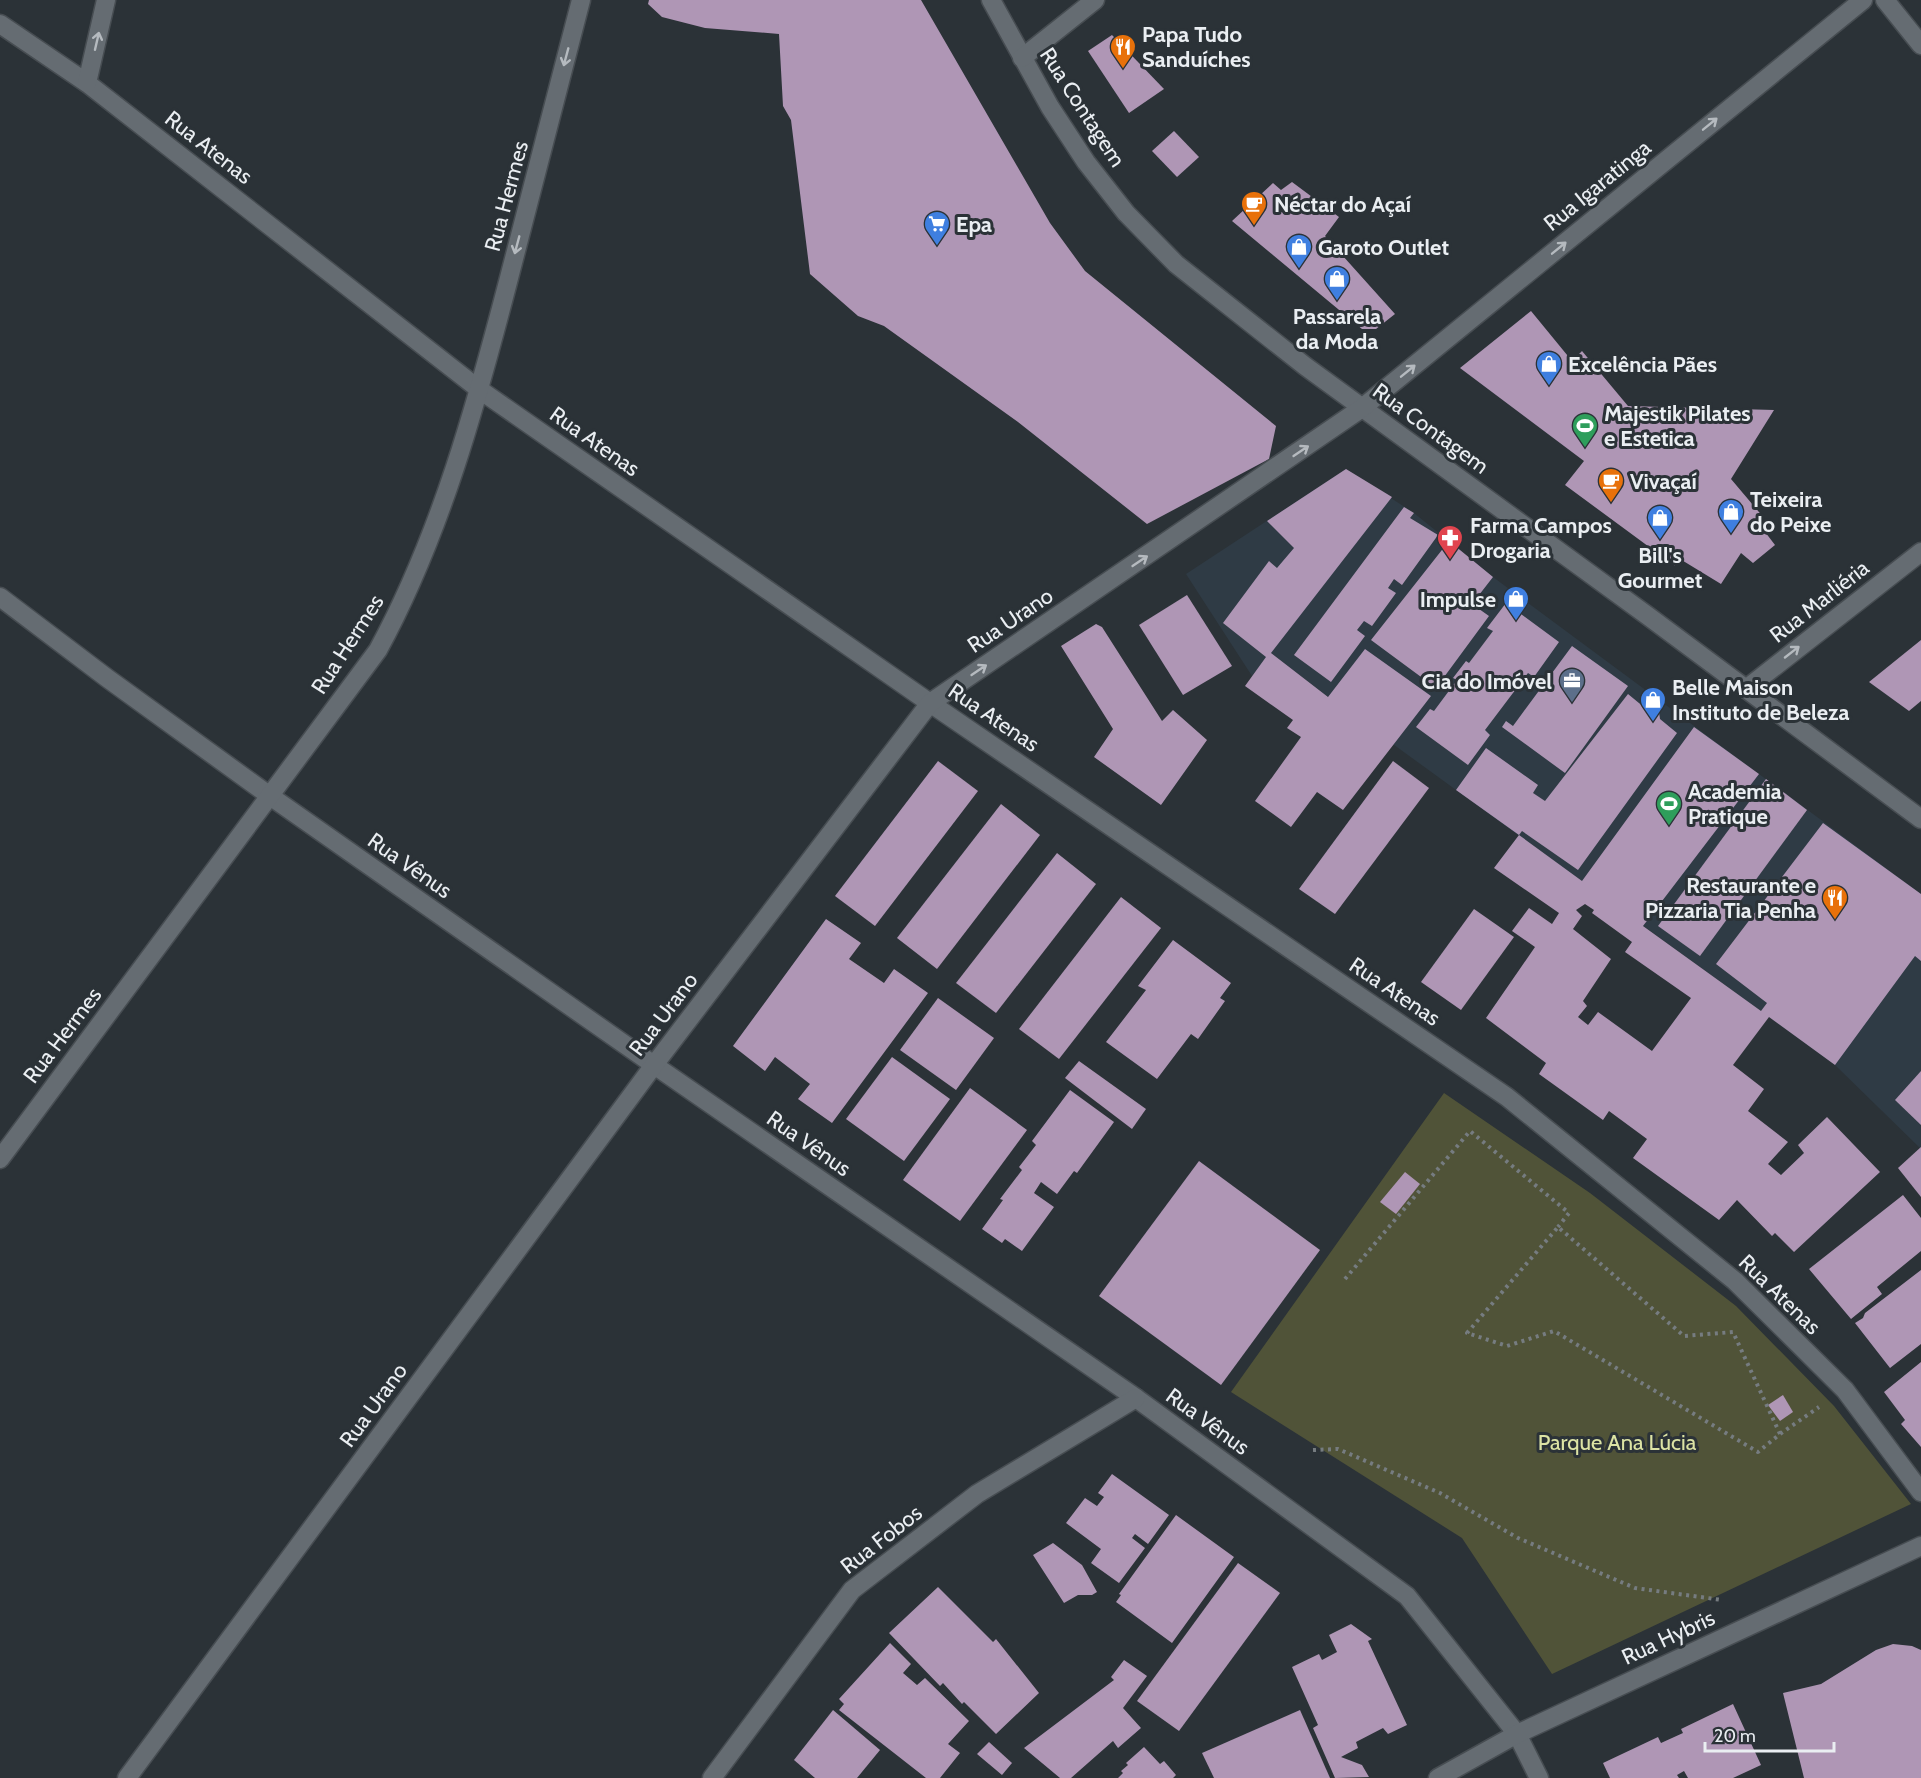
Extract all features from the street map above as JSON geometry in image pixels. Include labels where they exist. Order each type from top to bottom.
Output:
[{"type":"street","points":[[87,83],[106,0]]},
{"type":"street","name":"Rua Hermes","points":[[0,1159],[378,650],[402,606],[423,558],[480,390],[581,0]]},
{"type":"street","name":"Rua Contagem","points":[[991,0],[1050,107],[1086,162],[1126,213],[1176,264],[1272,341],[1921,819]]},
{"type":"street","points":[[1022,58],[1095,0]]},
{"type":"street","name":"Rua Igaratinga","points":[[1362,408],[1863,0]]},
{"type":"street","points":[[1885,0],[1921,45]]},
{"type":"street","name":"Rua Atenas","points":[[0,24],[87,83],[480,390],[930,703],[1507,1097],[1735,1281],[1845,1390],[1921,1492]]},
{"type":"street","name":"Rua Urano","points":[[127,1778],[654,1065],[930,703],[1362,408]]},
{"type":"street","name":"Rua Marliéria","points":[[1746,689],[1921,552]]},
{"type":"street","name":"Rua Vênus","points":[[0,597],[270,796],[1136,1398],[1407,1596],[1517,1734],[1539,1778]]},
{"type":"street","name":"Rua Fobos","points":[[712,1778],[852,1590],[977,1494],[1136,1398]]},
{"type":"street","name":"Rua Hybris","points":[[1438,1778],[1517,1734],[1921,1546]]},
{"type":"path","points":[[1345,1279],[1470,1131],[1569,1213],[1467,1333],[1507,1346],[1554,1331],[1758,1452],[1780,1434],[1845,1390]]},
{"type":"path","points":[[1558,1227],[1684,1336],[1733,1332],[1780,1434]]},
{"type":"path","points":[[1312,1450],[1338,1449],[1440,1493],[1518,1538],[1635,1588],[1722,1600]]},
{"type":"shaded area","points":[[1346,469],[1414,513],[1493,577],[1921,894],[1921,1149],[1835,1065],[1328,697],[1271,653],[1252,676],[1186,574]]},
{"type":"green space","name":"Parque Ana Lúcia","points":[[1444,1093],[1590,1193],[1736,1306],[1834,1406],[1911,1504],[1552,1674],[1462,1538],[1231,1392]]},
{"type":"building","name":"Epa","points":[[649,0],[921,0],[1050,223],[1085,271],[1276,426],[1269,459],[1147,524],[1018,422],[884,326],[858,316],[810,274],[791,120],[783,106],[779,34],[705,28],[662,17],[648,4]]},
{"type":"building","name":"Papa Tudo Sanduíches","points":[[1112,35],[1164,89],[1129,113],[1088,51]]},
{"type":"building","points":[[1174,131],[1199,157],[1177,177],[1152,151]]},
{"type":"building","points":[[1292,182],[1339,217],[1325,236],[1395,314],[1376,329],[1362,329],[1232,221],[1273,183],[1281,190]]},
{"type":"building","points":[[1531,311],[1572,361],[1582,351],[1628,406],[1774,410],[1731,479],[1764,518],[1759,524],[1775,545],[1753,563],[1741,553],[1721,584],[1680,559],[1675,566],[1565,485],[1584,461],[1460,368]]},
{"type":"building","points":[[1346,469],[1392,497],[1271,653],[1328,697],[1365,649],[1431,696],[1343,810],[1317,792],[1291,827],[1255,801],[1301,737],[1287,728],[1293,720],[1245,686],[1266,657],[1223,623],[1269,561],[1277,568],[1294,548],[1267,521]]},
{"type":"building","points":[[1404,507],[1414,513],[1410,518],[1438,535],[1402,585],[1394,579],[1388,588],[1396,593],[1372,626],[1364,621],[1357,630],[1365,636],[1331,682],[1294,655]]},
{"type":"building","points":[[1449,541],[1493,577],[1472,604],[1489,616],[1436,688],[1371,640]]},
{"type":"building","points":[[1187,595],[1232,666],[1183,695],[1139,625]]},
{"type":"building","points":[[1506,603],[1559,642],[1534,677],[1528,673],[1485,730],[1490,735],[1468,765],[1416,727],[1430,709],[1434,711],[1457,680],[1453,678],[1466,661],[1469,663],[1493,631],[1487,628]]},
{"type":"building","points":[[1096,624],[1102,627],[1162,721],[1173,710],[1207,740],[1161,805],[1094,757],[1113,729],[1061,646]]},
{"type":"building","points":[[1921,640],[1921,701],[1909,711],[1869,682]]},
{"type":"building","name":"Cia do Imóvel","points":[[1572,646],[1628,686],[1565,773],[1502,727],[1506,721],[1513,726]]},
{"type":"building","points":[[1628,694],[1645,708],[1656,708],[1660,719],[1677,733],[1578,870],[1522,831],[1519,835],[1456,790],[1486,748],[1538,785],[1533,793],[1545,801]]},
{"type":"building","points":[[1694,727],[1759,774],[1643,926],[1761,1011],[1767,1003],[1716,964],[1823,823],[1921,894],[1921,961],[1915,956],[1835,1065],[1769,1017],[1733,1065],[1764,1089],[1748,1111],[1788,1142],[1768,1164],[1781,1175],[1804,1153],[1798,1145],[1827,1117],[1880,1172],[1794,1252],[1775,1233],[1772,1236],[1737,1200],[1719,1220],[1633,1158],[1647,1139],[1609,1111],[1603,1120],[1539,1074],[1546,1063],[1486,1018],[1535,947],[1512,931],[1529,908],[1552,924],[1559,913],[1494,868],[1519,835],[1582,881]],"holes":[[[1585,904],[1594,910],[1592,913],[1632,942],[1625,952],[1691,998],[1652,1051],[1598,1012],[1588,1025],[1578,1017],[1587,1006],[1583,1001],[1611,959],[1573,929],[1582,916],[1576,910]]]},
{"type":"building","points":[[938,761],[978,791],[875,926],[835,896]]},
{"type":"building","points":[[1393,761],[1429,788],[1335,914],[1299,889]]},
{"type":"building","points":[[1766,779],[1807,810],[1700,956],[1658,926]]},
{"type":"building","points":[[1001,804],[1040,835],[937,969],[897,938]]},
{"type":"building","points":[[1057,853],[1096,884],[996,1013],[956,983]]},
{"type":"building","points":[[1121,897],[1161,928],[1059,1059],[1019,1029]]},
{"type":"building","points":[[1474,909],[1514,937],[1461,1010],[1421,982]]},
{"type":"building","points":[[826,919],[861,943],[849,959],[884,983],[894,969],[928,993],[832,1123],[798,1099],[810,1084],[775,1057],[765,1071],[733,1046]]},
{"type":"building","points":[[1173,940],[1231,983],[1220,998],[1225,1001],[1198,1039],[1191,1034],[1157,1079],[1106,1042],[1146,990],[1138,986]]},
{"type":"building","points":[[938,998],[994,1038],[956,1090],[900,1050]]},
{"type":"building","points":[[892,1057],[950,1099],[904,1161],[846,1119]]},
{"type":"building","points":[[1079,1061],[1146,1109],[1132,1129],[1065,1078]]},
{"type":"building","points":[[1921,1071],[1921,1125],[1895,1100]]},
{"type":"building","points":[[970,1088],[1027,1130],[960,1221],[903,1180]]},
{"type":"building","points":[[1070,1090],[1114,1122],[1077,1173],[1074,1171],[1057,1194],[1041,1182],[1034,1193],[1054,1207],[1022,1251],[1005,1239],[1002,1243],[982,1229],[1003,1200],[1000,1199],[1022,1170],[1019,1167],[1036,1145],[1032,1141]]},
{"type":"building","points":[[1921,1147],[1921,1197],[1898,1168]]},
{"type":"building","points":[[1199,1161],[1320,1250],[1221,1385],[1099,1296]]},
{"type":"building","points":[[1405,1172],[1420,1184],[1396,1214],[1380,1202]]},
{"type":"building","points":[[1903,1195],[1921,1218],[1921,1251],[1877,1287],[1882,1294],[1851,1319],[1809,1269]]},
{"type":"building","points":[[1921,1270],[1921,1344],[1890,1368],[1855,1323]]},
{"type":"building","points":[[1921,1362],[1921,1447],[1901,1424],[1905,1420],[1884,1392]]},
{"type":"building","points":[[1783,1395],[1793,1412],[1780,1421],[1768,1405]]},
{"type":"building","points":[[1112,1474],[1169,1515],[1148,1544],[1135,1534],[1132,1538],[1145,1548],[1119,1583],[1091,1563],[1101,1549],[1066,1523],[1085,1498],[1097,1506],[1104,1497],[1098,1493]]},
{"type":"building","points":[[1176,1515],[1234,1557],[1172,1643],[1116,1602],[1121,1595],[1119,1594]]},
{"type":"building","points":[[1053,1543],[1082,1565],[1097,1592],[1092,1595],[1078,1595],[1064,1603],[1033,1555]]},
{"type":"building","points":[[1238,1563],[1280,1593],[1179,1731],[1137,1701]]},
{"type":"building","points":[[938,1587],[993,1642],[996,1639],[1039,1693],[996,1734],[964,1702],[962,1704],[943,1683],[940,1686],[889,1633]]},
{"type":"building","points":[[1351,1624],[1372,1639],[1368,1641],[1407,1725],[1388,1734],[1383,1728],[1356,1742],[1358,1748],[1341,1757],[1362,1765],[1369,1777],[1335,1778],[1313,1728],[1318,1725],[1292,1667],[1319,1654],[1322,1660],[1337,1652],[1329,1635]]},
{"type":"building","points":[[890,1643],[911,1664],[903,1673],[917,1685],[925,1678],[969,1721],[948,1744],[960,1753],[940,1778],[926,1778],[839,1710],[844,1704],[839,1699]]},
{"type":"building","points":[[1893,1644],[1912,1646],[1921,1650],[1921,1778],[1804,1778],[1783,1693],[1821,1684],[1876,1650]]},
{"type":"building","points":[[1124,1660],[1147,1676],[1123,1708],[1141,1728],[1118,1748],[1113,1741],[1071,1778],[1060,1778],[1024,1748],[1114,1680],[1111,1677]]},
{"type":"building","points":[[1733,1704],[1761,1765],[1733,1778],[1688,1778],[1684,1771],[1677,1775],[1679,1778],[1610,1778],[1603,1763],[1658,1737],[1661,1743],[1683,1733],[1681,1729]]},
{"type":"building","points":[[833,1710],[880,1750],[857,1778],[815,1778],[794,1760]]},
{"type":"building","points":[[1300,1710],[1330,1778],[1214,1778],[1202,1753]]},
{"type":"building","points":[[989,1742],[1012,1763],[1002,1775],[977,1754]]},
{"type":"building","points":[[1144,1747],[1160,1764],[1164,1761],[1176,1775],[1173,1778],[1118,1778],[1123,1773],[1121,1771],[1128,1765],[1126,1763]]},
{"type":"place","name":"Papa Tudo Sanduíches","points":[[1123,70]]},
{"type":"place","name":"Néctar do Açaí","points":[[1254,227]]},
{"type":"place","name":"Epa","points":[[937,247]]},
{"type":"place","name":"Garoto Outlet","points":[[1299,270]]},
{"type":"place","name":"Passarela da Moda","points":[[1337,302]]},
{"type":"place","name":"Excelência Pães","points":[[1549,387]]},
{"type":"place","name":"Majestik Pilates e Estetica","points":[[1585,449]]},
{"type":"place","name":"Vivaçaí","points":[[1611,504]]},
{"type":"place","name":"Teixeira do Peixe","points":[[1731,535]]},
{"type":"place","name":"Bill's Gourmet","points":[[1660,541]]},
{"type":"place","name":"Farma Campos Drogaria","points":[[1450,561]]},
{"type":"place","name":"Impulse","points":[[1516,622]]},
{"type":"place","name":"Cia do Imóvel","points":[[1572,704]]},
{"type":"place","name":"Belle Maison Instituto de Beleza","points":[[1653,723]]},
{"type":"place","name":"Academia Pratique","points":[[1669,827]]},
{"type":"place","name":"Restaurante e Pizzaria Tia Penha","points":[[1835,921]]}]
